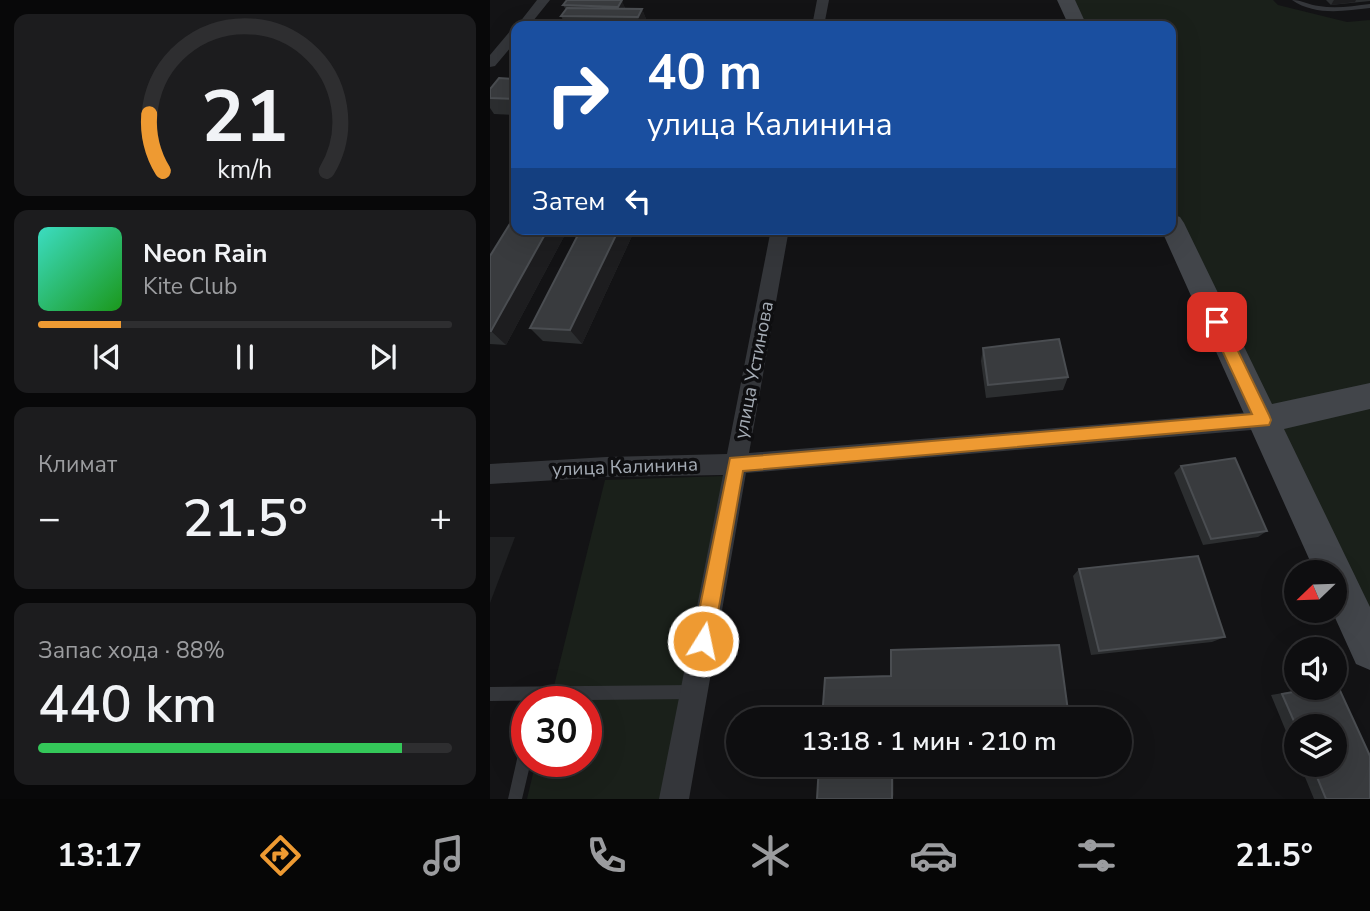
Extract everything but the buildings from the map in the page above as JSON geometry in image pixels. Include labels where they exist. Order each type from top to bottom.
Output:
[{"type":"street","points":[[526,21],[544,0]]},
{"type":"street","points":[[819,21],[823,0]]},
{"type":"street","points":[[1066,0],[1076,21]]},
{"type":"street","points":[[490,63],[511,39]]},
{"type":"street","points":[[1176,234],[1328,560]]},
{"type":"street","name":"улица Устинова","points":[[674,799],[779,235]]},
{"type":"street","points":[[1263,420],[1370,396]]},
{"type":"street","name":"улица Калинина","points":[[490,474],[606,467],[736,464],[1263,420]]},
{"type":"street","points":[[1348,604],[1370,650]]},
{"type":"lane","points":[[1295,0],[1305,6],[1325,11],[1370,6]]},
{"type":"lane","points":[[602,696],[694,692]]},
{"type":"lane","points":[[490,694],[511,696]]},
{"type":"lane","points":[[514,799],[519,777]]},
{"type":"shaded area","points":[[1066,0],[1273,0],[1278,5],[1347,22],[1370,20],[1370,650],[1348,603],[1348,560],[1328,560],[1176,234],[1176,21],[1076,21]]},
{"type":"shaded area","points":[[724,476],[661,799],[527,799],[532,777],[602,777],[602,686],[554,686],[605,480]]},
{"type":"shaded area","points":[[490,537],[515,537],[490,603]]},
{"type":"route","points":[[703,641],[736,464],[1263,420],[1217,322]]}]
